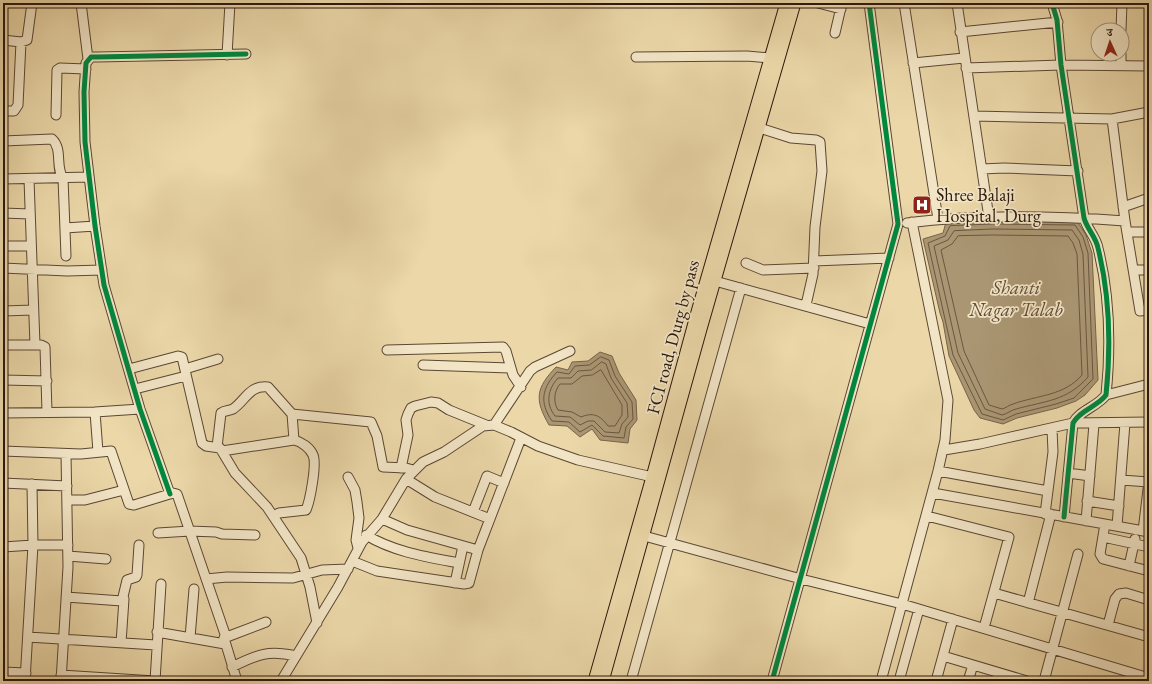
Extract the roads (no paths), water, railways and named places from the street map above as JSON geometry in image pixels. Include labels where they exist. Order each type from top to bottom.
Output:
[{"type":"main road","name":"FCI road, Durg by pass","points":[[603,681],[656,477],[715,281],[786,3]]},
{"type":"main road","name":"FCI road, Durg by pass","points":[[656,477],[698,306],[795,3]]},
{"type":"main road","name":"FCI road, Durg by pass","points":[[594,681],[640,535]]},
{"type":"street","points":[[3,40],[21,42],[27,40],[32,3]]},
{"type":"street","points":[[81,3],[88,59],[86,69],[84,119],[89,177],[104,285],[140,409],[170,494]]},
{"type":"street","points":[[227,55],[230,3]]},
{"type":"street","points":[[818,3],[842,6],[835,32]]},
{"type":"street","points":[[772,681],[898,224],[869,3]]},
{"type":"street","points":[[904,3],[938,219]]},
{"type":"street","points":[[957,3],[960,32],[989,218]]},
{"type":"street","points":[[1052,3],[1058,22],[1061,65],[1084,218],[1098,247],[1108,317],[1109,365],[1106,395],[1103,399],[1079,415],[1073,423],[1064,517]]},
{"type":"street","points":[[1121,22],[1122,3]]},
{"type":"street","points":[[960,32],[1058,22]]},
{"type":"street","points":[[3,111],[14,110],[18,104],[21,42]]},
{"type":"street","points":[[88,59],[97,57],[246,54]]},
{"type":"street","points":[[636,57],[747,56],[771,58]]},
{"type":"street","points":[[913,64],[964,58]]},
{"type":"street","points":[[966,68],[1061,65],[1149,66]]},
{"type":"street","points":[[56,115],[57,70],[60,68],[86,69]]},
{"type":"street","points":[[974,116],[1112,119],[1149,112]]},
{"type":"street","points":[[1112,119],[1125,221],[1140,311],[1149,310]]},
{"type":"street","points":[[755,127],[791,138],[816,140],[820,142],[822,171],[815,227],[814,264],[806,305]]},
{"type":"street","points":[[3,141],[52,139],[58,148],[60,174],[63,178],[66,256]]},
{"type":"street","points":[[982,169],[1004,168],[1078,171]]},
{"type":"street","points":[[3,179],[89,177]]},
{"type":"street","points":[[29,179],[31,269],[35,345]]},
{"type":"street","points":[[1123,207],[1149,198]]},
{"type":"street","points":[[3,213],[30,214]]},
{"type":"street","points":[[898,224],[938,219],[989,218],[1084,218],[1125,221]]},
{"type":"street","points":[[881,681],[944,450],[948,400],[912,222]]},
{"type":"street","points":[[65,228],[95,226]]},
{"type":"street","points":[[1128,232],[1149,232]]},
{"type":"street","points":[[3,246],[31,246]]},
{"type":"street","points":[[746,263],[764,270],[889,258]]},
{"type":"street","points":[[3,268],[102,270]]},
{"type":"street","points":[[1134,270],[1149,270]]},
{"type":"street","points":[[715,281],[870,324]]},
{"type":"street","points":[[631,681],[741,288]]},
{"type":"street","points":[[3,311],[33,310]]},
{"type":"street","points":[[3,345],[35,345],[45,347],[47,412]]},
{"type":"street","points":[[387,350],[500,346],[505,348],[510,368],[521,387]]},
{"type":"street","points":[[281,681],[317,623],[358,548],[367,534],[382,519],[413,470],[423,462],[444,452],[490,425],[521,387],[530,371],[535,367],[570,351]]},
{"type":"street","points":[[129,369],[180,356],[183,359],[202,443],[206,446],[219,449],[294,440],[303,443],[311,451],[314,458],[313,476],[307,508],[304,512],[279,513],[273,516]]},
{"type":"street","points":[[135,389],[186,372],[218,359]]},
{"type":"street","points":[[424,365],[510,368]]},
{"type":"street","points":[[3,380],[47,381]]},
{"type":"street","points":[[1106,395],[1149,384]]},
{"type":"street","points":[[294,440],[292,414],[268,387],[255,388],[248,392],[233,409],[221,413],[219,449],[235,473],[273,516],[300,558],[306,575],[317,623]]},
{"type":"street","points":[[401,468],[408,435],[406,420],[408,414],[411,408],[431,402],[438,403],[449,410],[511,432],[538,446],[578,460],[656,477]]},
{"type":"street","points":[[3,413],[96,412],[140,409]]},
{"type":"street","points":[[96,412],[98,452]]},
{"type":"street","points":[[292,414],[372,422],[377,436],[383,467],[413,470]]},
{"type":"street","points":[[944,450],[1052,429],[1073,423],[1094,424],[1149,422]]},
{"type":"street","points":[[1117,526],[1125,423]]},
{"type":"street","points":[[1086,521],[1094,424]]},
{"type":"street","points":[[1028,603],[1048,514],[1048,492],[1053,452],[1052,429]]},
{"type":"street","points":[[206,579],[234,577],[293,578],[350,565],[455,583],[469,583],[478,550],[521,438]]},
{"type":"street","points":[[3,451],[66,454],[108,450],[113,453],[127,502],[134,505],[170,494],[177,494],[226,640],[232,667],[237,681]]},
{"type":"street","points":[[66,454],[68,556],[61,678],[155,681],[156,645],[161,584]]},
{"type":"street","points":[[938,471],[1048,492]]},
{"type":"street","points":[[1068,474],[1090,476]]},
{"type":"street","points":[[473,512],[487,476],[504,483]]},
{"type":"street","points":[[348,477],[355,490],[359,526],[356,540],[358,548]]},
{"type":"street","points":[[406,479],[435,497],[490,519]]},
{"type":"street","points":[[1121,480],[1149,481],[1148,500],[1143,531],[1134,544],[1129,566]]},
{"type":"street","points":[[3,483],[67,486]]},
{"type":"street","points":[[3,672],[26,677],[33,545],[32,484]]},
{"type":"street","points":[[67,500],[85,500],[124,490]]},
{"type":"street","points":[[933,493],[1143,531]]},
{"type":"street","points":[[1087,501],[1119,506]]},
{"type":"street","points":[[927,516],[1009,537],[984,628]]},
{"type":"street","points":[[382,519],[407,530],[478,550]]},
{"type":"street","points":[[1104,524],[1100,554],[1102,559],[1149,571]]},
{"type":"street","points":[[359,526],[367,534],[405,552],[458,563]]},
{"type":"street","points":[[158,533],[190,531],[254,535]]},
{"type":"street","points":[[640,535],[801,579],[902,604],[1149,678]]},
{"type":"street","points":[[1103,537],[1149,547]]},
{"type":"street","points":[[3,547],[68,545]]},
{"type":"street","points":[[121,642],[127,580],[136,577],[137,575],[139,545]]},
{"type":"street","points":[[455,583],[458,563],[463,546]]},
{"type":"street","points":[[1044,681],[1078,554]]},
{"type":"street","points":[[68,556],[106,559]]},
{"type":"street","points":[[190,638],[194,589]]},
{"type":"street","points":[[994,593],[1149,637]]},
{"type":"street","points":[[1108,625],[1115,599],[1119,594],[1126,593],[1149,600]]},
{"type":"street","points":[[66,597],[119,601],[124,599]]},
{"type":"street","points":[[900,681],[919,609]]},
{"type":"street","points":[[936,681],[953,619]]},
{"type":"street","points":[[157,632],[190,638],[226,640],[266,622]]},
{"type":"street","points":[[28,636],[156,645]]},
{"type":"street","points":[[232,667],[263,653],[282,653],[296,656]]},
{"type":"street","points":[[943,656],[973,665],[1007,678],[1027,681]]},
{"type":"street","points":[[968,681],[973,665]]},
{"type":"water","name":"Shanti Nagar Talab","points":[[1077,221],[1086,235],[1092,253],[1098,380],[1085,395],[1076,401],[1057,408],[1017,418],[1003,424],[980,418],[974,410],[949,356],[943,322],[923,239],[943,233],[946,222]]},
{"type":"water","points":[[600,352],[612,356],[619,373],[636,400],[637,420],[630,429],[628,443],[600,440],[592,429],[580,437],[567,426],[549,425],[541,408],[539,394],[541,388],[549,374],[556,367],[568,370],[572,362],[588,361]]},
{"type":"place","name":"Shree Balaji Hospital, Durg","points":[[922,205]]}]
